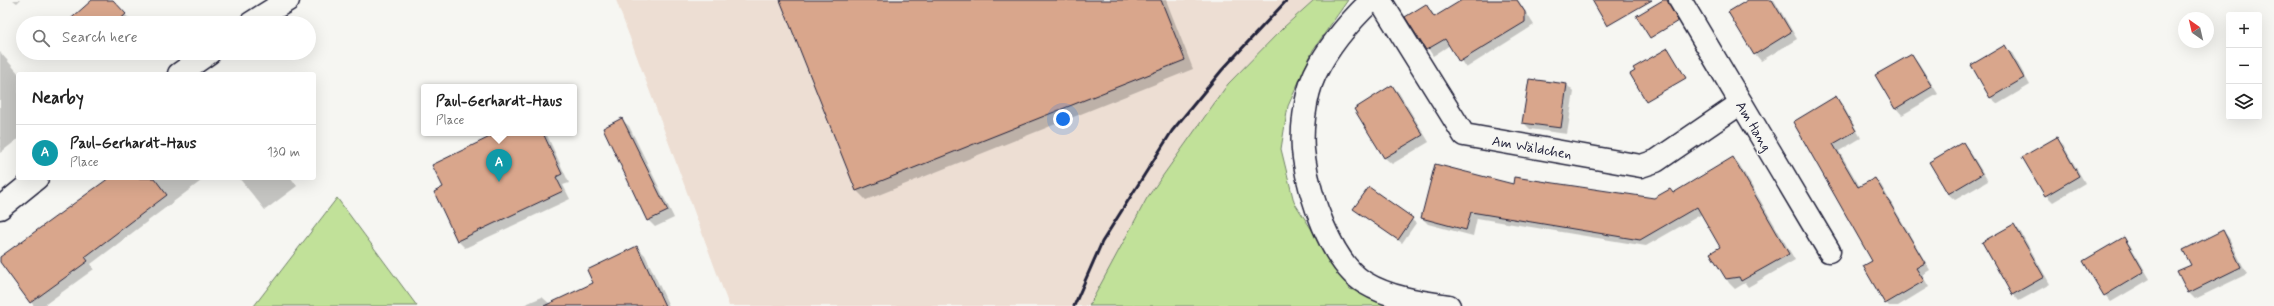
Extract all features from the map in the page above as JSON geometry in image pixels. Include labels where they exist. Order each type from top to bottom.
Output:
[{"type":"street","points":[[263,16],[288,0]]},
{"type":"street","points":[[1372,0],[1358,14],[1327,54],[1314,75],[1308,96],[1304,129],[1303,157],[1312,195],[1324,230],[1343,261],[1364,283],[1396,297],[1449,306]]},
{"type":"street","name":"Am Wäldchen","points":[[1380,0],[1464,135],[1641,166],[1656,161],[1741,104]]},
{"type":"street","name":"Am Hang","points":[[1680,0],[1829,251]]},
{"type":"street","points":[[182,72],[199,60]]},
{"type":"street","points":[[0,208],[35,180]]},
{"type":"shaded area","points":[[616,0],[1314,0],[1284,27],[1228,84],[1147,198],[1089,306],[729,306]]},
{"type":"green space","points":[[1314,0],[1348,0],[1313,50],[1288,106],[1281,149],[1294,202],[1350,289],[1408,306],[1089,306],[1147,198],[1228,84],[1284,27]]},
{"type":"green space","points":[[337,198],[417,306],[254,306]]},
{"type":"building","points":[[92,0],[113,0],[126,14],[124,16],[74,16]]},
{"type":"building","points":[[780,0],[1161,0],[1185,60],[856,191]]},
{"type":"building","points":[[1462,0],[1517,0],[1525,12],[1525,22],[1459,62],[1445,39],[1426,50],[1405,17],[1426,4],[1434,17]]},
{"type":"building","points":[[1592,0],[1652,0],[1607,26]]},
{"type":"building","points":[[1663,0],[1667,0],[1678,21],[1650,38],[1636,16]]},
{"type":"building","points":[[1748,0],[1772,0],[1791,32],[1754,55],[1728,12]]},
{"type":"building","points":[[2005,45],[2024,78],[1990,98],[1971,65]]},
{"type":"building","points":[[1668,48],[1686,78],[1646,101],[1630,74],[1635,71],[1633,68]]},
{"type":"building","points":[[1912,54],[1932,87],[1895,109],[1875,75]]},
{"type":"building","points":[[1529,79],[1567,84],[1561,128],[1522,123]]},
{"type":"building","points":[[1392,85],[1423,135],[1384,158],[1354,109]]},
{"type":"building","points":[[1836,96],[1856,131],[1833,144],[1858,187],[1875,178],[1925,263],[1916,268],[1924,281],[1885,304],[1863,266],[1872,261],[1793,122]]},
{"type":"building","points":[[622,118],[668,211],[647,221],[603,128]]},
{"type":"building","points":[[492,136],[544,136],[562,174],[556,177],[563,191],[457,241],[434,192],[443,187],[432,165]]},
{"type":"building","points":[[2057,137],[2079,176],[2045,196],[2022,157]]},
{"type":"building","points":[[1963,142],[1982,174],[1948,194],[1929,162]]},
{"type":"building","points":[[1733,157],[1789,254],[1741,281],[1739,277],[1726,279],[1710,253],[1720,247],[1697,207],[1640,240],[1471,212],[1466,230],[1421,218],[1435,164],[1513,184],[1514,177],[1654,198],[1670,189],[1673,193]]},
{"type":"building","points":[[106,180],[156,180],[167,195],[85,257],[88,261],[30,303],[0,262],[0,257]]},
{"type":"building","points":[[1369,187],[1413,218],[1398,240],[1353,209]]},
{"type":"building","points":[[2014,224],[2044,277],[2012,295],[1982,242]]},
{"type":"building","points":[[2223,230],[2241,267],[2188,293],[2177,271],[2191,265],[2183,250]]},
{"type":"building","points":[[2124,237],[2144,272],[2104,296],[2083,261]]},
{"type":"building","points":[[637,246],[665,306],[544,306],[593,283],[587,270]]},
{"type":"railway","points":[[1074,306],[1102,242],[1172,131],[1222,70],[1287,0]]},
{"type":"place","name":"Paul-Gerhardt-Haus","points":[[499,182]]}]
